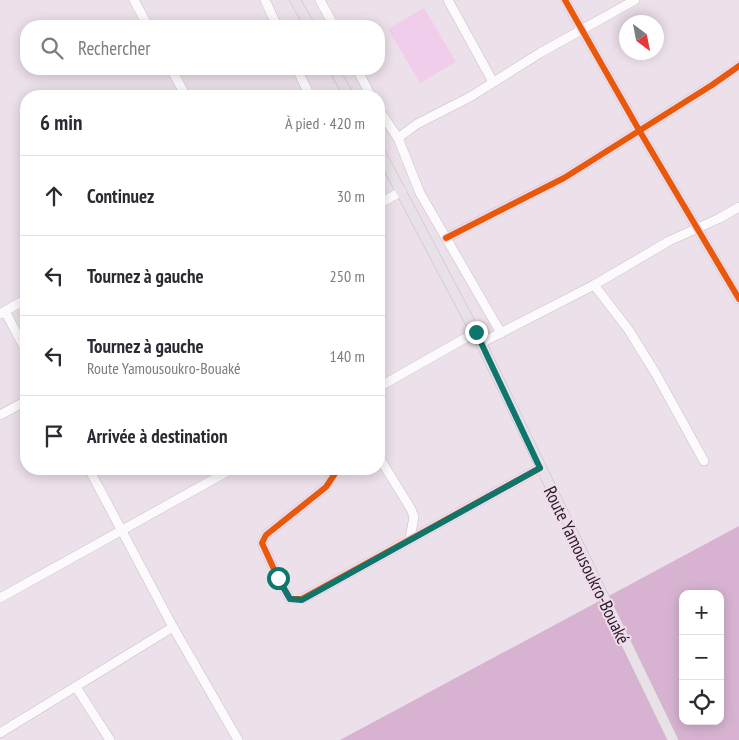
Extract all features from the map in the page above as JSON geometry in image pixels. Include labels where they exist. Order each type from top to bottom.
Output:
[{"type":"main road","points":[[295,0],[307,20]]},
{"type":"main road","points":[[337,75],[346,90]]},
{"type":"main road","name":"Route Yamousoukro-Bouaké","points":[[385,161],[482,344],[540,468],[673,740]]},
{"type":"street","points":[[134,0],[145,20]]},
{"type":"street","points":[[265,0],[274,20]]},
{"type":"street","points":[[320,0],[331,20]]},
{"type":"street","points":[[448,0],[493,82]]},
{"type":"street","points":[[566,0],[639,130],[739,299]]},
{"type":"street","points":[[398,138],[417,124],[470,97],[540,53],[635,0]]},
{"type":"street","points":[[446,238],[564,178],[739,66]]},
{"type":"street","points":[[174,75],[183,90]]},
{"type":"street","points":[[300,75],[307,90]]},
{"type":"street","points":[[360,75],[368,90]]},
{"type":"street","points":[[385,119],[398,138],[414,179],[501,333]]},
{"type":"street","points":[[385,201],[402,191]]},
{"type":"street","points":[[482,344],[594,285],[669,241],[720,218],[739,207]]},
{"type":"street","points":[[594,285],[628,329],[656,374],[704,461]]},
{"type":"street","points":[[20,303],[2,313],[20,342]]},
{"type":"street","points":[[385,384],[476,332]]},
{"type":"street","points":[[0,415],[20,404]]},
{"type":"street","points":[[385,467],[414,517],[410,538]]},
{"type":"street","points":[[334,475],[326,487],[266,535],[262,542],[278,578],[290,599],[302,600],[410,538],[540,468]]},
{"type":"street","points":[[92,475],[173,627],[238,740]]},
{"type":"street","points":[[0,598],[221,475]]},
{"type":"street","points":[[0,734],[173,627]]},
{"type":"street","points":[[76,687],[110,740]]},
{"type":"shaded area","points":[[424,8],[456,62],[420,83],[388,29]]},
{"type":"shaded area","points":[[739,526],[739,740],[340,740]]},
{"type":"cycle path","points":[[565,0],[739,299]]},
{"type":"cycle path","points":[[446,238],[564,178],[739,66]]},
{"type":"cycle path","points":[[334,475],[326,487],[266,535],[262,543],[290,599],[302,599],[540,468]]},
{"type":"route","points":[[278,578],[290,599],[302,600],[410,538],[540,468],[476,332]]}]
